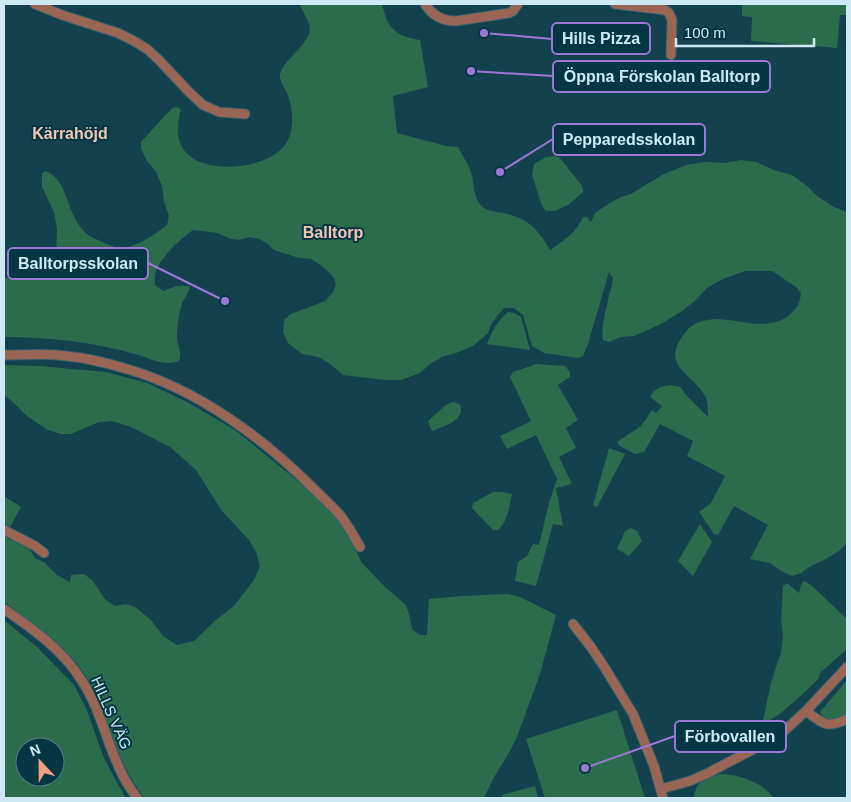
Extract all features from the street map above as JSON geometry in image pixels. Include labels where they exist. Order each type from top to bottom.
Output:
[{"type":"street","points":[[35,4],[118,33],[134,41],[158,58],[203,105],[219,112],[246,114]]},
{"type":"street","points":[[426,4],[433,14],[449,21],[509,13],[518,4]]},
{"type":"street","points":[[615,4],[665,10],[669,13],[672,20],[671,56]]},
{"type":"street","points":[[4,355],[57,355],[107,364],[150,376],[199,400],[246,430],[302,477],[341,516],[360,547]]},
{"type":"street","points":[[4,530],[35,546],[44,553]]},
{"type":"street","name":"HILLS VÄG","points":[[4,608],[52,644],[83,681],[122,775],[137,798]]},
{"type":"street","points":[[574,624],[592,647],[633,714],[654,766],[662,794],[750,751],[784,731],[847,667]]},
{"type":"street","points":[[806,710],[828,725],[847,719]]},
{"type":"green space","points":[[299,4],[382,4],[386,19],[394,30],[404,36],[420,40],[428,87],[393,96],[397,133],[446,146],[458,147],[470,169],[477,200],[480,204],[488,210],[511,215],[525,221],[536,230],[550,250],[573,232],[583,217],[587,217],[591,222],[595,213],[610,203],[631,194],[662,175],[686,165],[705,162],[725,163],[741,160],[756,162],[792,175],[817,196],[834,207],[847,212],[847,543],[839,551],[826,559],[793,576],[781,571],[770,563],[750,559],[768,525],[734,506],[718,535],[714,534],[699,512],[711,503],[725,476],[687,456],[693,441],[660,424],[644,452],[635,454],[620,446],[617,442],[641,426],[652,410],[656,413],[662,406],[650,397],[660,387],[670,385],[680,387],[708,417],[708,405],[701,389],[677,363],[675,355],[677,345],[689,328],[702,321],[718,319],[761,324],[777,322],[789,316],[796,307],[801,293],[796,287],[772,271],[745,271],[723,279],[707,288],[682,311],[661,324],[634,336],[621,337],[609,342],[603,340],[602,333],[613,278],[609,272],[583,356],[578,358],[544,353],[532,346],[523,315],[514,308],[504,308],[492,323],[488,333],[473,346],[442,357],[420,373],[401,380],[385,380],[343,375],[329,363],[318,357],[302,354],[288,343],[283,332],[284,320],[291,314],[325,301],[336,285],[334,278],[319,264],[311,259],[299,258],[274,250],[259,239],[249,237],[239,240],[217,233],[193,230],[168,253],[160,263],[155,275],[155,285],[163,291],[177,286],[190,286],[183,301],[179,317],[177,337],[180,354],[179,361],[173,363],[162,362],[103,346],[70,341],[4,337],[4,279],[23,271],[37,270],[49,265],[56,258],[57,229],[54,212],[42,187],[42,173],[46,171],[52,174],[60,183],[75,218],[85,232],[105,243],[123,248],[141,242],[167,225],[169,216],[164,202],[162,186],[156,172],[147,161],[141,149],[141,142],[172,108],[178,107],[181,110],[178,130],[181,146],[193,159],[221,167],[238,166],[268,158],[280,150],[290,135],[292,112],[290,100],[280,74],[284,66],[304,42],[310,30],[308,21]]},
{"type":"green space","points":[[722,4],[847,4],[847,15],[840,15],[837,48],[751,41],[752,17],[742,16],[742,5]]},
{"type":"green space","points":[[555,156],[560,158],[582,186],[583,192],[568,205],[555,211],[546,211],[542,206],[532,175],[534,164],[546,157]]},
{"type":"green space","points":[[508,312],[521,317],[530,350],[487,344],[495,327]]},
{"type":"green space","points":[[536,364],[565,366],[570,372],[570,377],[558,385],[578,420],[566,428],[576,448],[559,457],[572,484],[556,488],[563,526],[553,524],[536,586],[515,581],[518,562],[527,556],[533,544],[539,545],[557,479],[536,435],[507,449],[500,436],[531,421],[510,377],[513,372]]},
{"type":"green space","points":[[4,365],[106,372],[147,383],[189,403],[235,430],[310,491],[341,521],[362,563],[406,605],[412,629],[419,635],[427,635],[429,599],[508,594],[520,597],[556,615],[540,674],[517,737],[484,798],[144,798],[126,769],[99,702],[86,676],[61,646],[4,602],[4,535],[30,550],[35,558],[45,563],[57,575],[70,582],[71,575],[84,574],[92,580],[105,599],[115,606],[126,604],[135,607],[151,620],[163,636],[177,645],[194,641],[233,607],[254,580],[260,566],[256,552],[249,540],[222,511],[196,470],[170,447],[131,427],[112,421],[99,422],[71,434],[61,434],[48,430],[27,416],[4,395]]},
{"type":"green space","points":[[453,402],[458,403],[461,409],[458,417],[455,421],[432,431],[428,421],[446,405]]},
{"type":"green space","points":[[609,448],[625,454],[597,507],[593,505]]},
{"type":"green space","points":[[493,492],[512,494],[506,518],[498,530],[493,530],[472,508],[473,503]]},
{"type":"green space","points":[[4,496],[21,507],[10,527],[4,524]]},
{"type":"green space","points":[[700,524],[712,542],[693,576],[678,561]]},
{"type":"green space","points":[[631,528],[637,531],[642,541],[629,556],[617,549],[625,531]]},
{"type":"green space","points":[[804,581],[811,585],[847,619],[847,649],[820,673],[819,678],[792,704],[762,725],[771,683],[781,652],[783,586],[787,583],[799,593]]},
{"type":"green space","points":[[4,620],[37,647],[74,685],[86,708],[104,758],[126,798],[4,798]]},
{"type":"green space","points":[[847,680],[847,714],[832,720],[825,719],[820,712]]},
{"type":"green space","points":[[617,710],[645,798],[545,798],[526,739]]},
{"type":"green space","points":[[719,774],[742,777],[757,783],[774,798],[694,798],[695,792],[702,781]]},
{"type":"green space","points":[[535,786],[538,798],[503,798],[502,795]]},
{"type":"place","name":"Hills Pizza","points":[[484,33]]},
{"type":"place","name":"Öppna Förskolan Balltorp","points":[[471,71]]},
{"type":"place","name":"Pepparedsskolan","points":[[500,172]]},
{"type":"place","name":"Balltorpsskolan","points":[[225,301]]},
{"type":"place","name":"Förbovallen","points":[[585,768]]},
{"type":"district","name":"Kärrahöjd","points":[[70,133]]},
{"type":"district","name":"Balltorp","points":[[333,232]]}]
